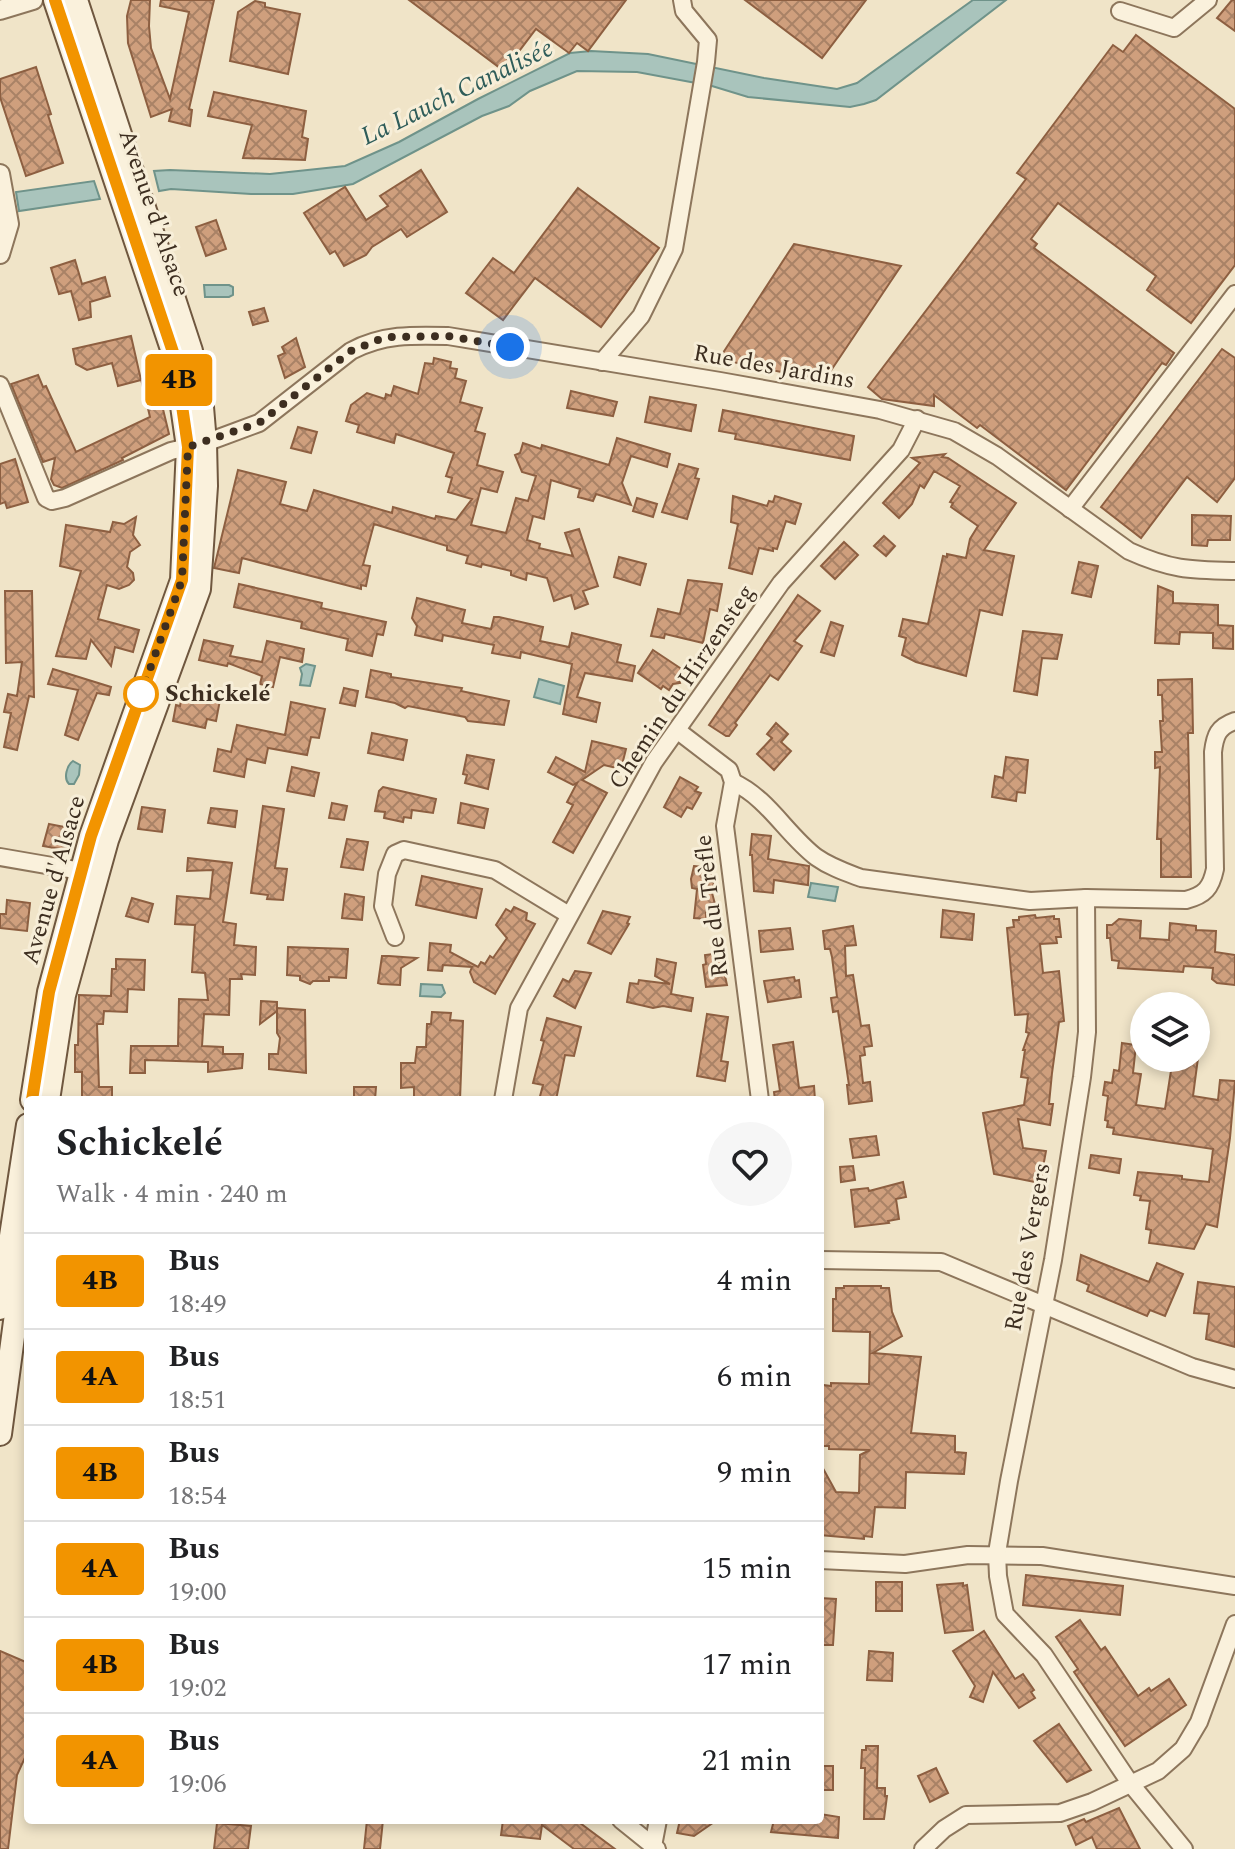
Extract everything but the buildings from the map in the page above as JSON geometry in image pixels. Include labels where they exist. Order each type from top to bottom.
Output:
[{"type":"main road","name":"Avenue d'Alsace","points":[[49,1096],[64,995],[107,840],[199,589],[206,486],[175,358],[55,0]]},
{"type":"main road","name":"Avenue d'Alsace","points":[[33,1096],[49,992],[91,836],[182,580],[202,407],[191,351],[76,0]]},
{"type":"main road","points":[[0,1434],[24,1215]]},
{"type":"main road","points":[[0,1308],[23,1237]]},
{"type":"street","points":[[0,10],[33,0]]},
{"type":"street","points":[[602,362],[641,316],[674,249],[708,40],[684,11],[682,0]]},
{"type":"street","points":[[1120,11],[1174,28],[1208,0]]},
{"type":"street","points":[[0,174],[9,224],[0,254]]},
{"type":"street","points":[[1070,509],[1235,294]]},
{"type":"street","name":"Rue des Jardins","points":[[0,385],[46,498],[52,501],[171,451],[259,423],[351,351],[385,337],[448,336],[735,383],[917,419],[954,431],[997,456],[1129,551],[1182,570],[1235,571]]},
{"type":"street","name":"Chemin du Hirzensteg","points":[[504,1096],[519,1008],[654,762],[781,583],[901,450],[917,419]]},
{"type":"street","points":[[678,731],[729,770],[733,782],[749,789],[813,855],[837,870],[866,879],[1030,901],[1086,898],[1186,900],[1201,896],[1212,886],[1215,869],[1213,752],[1216,734],[1226,724],[1235,721]]},
{"type":"street","name":"Rue du Trèfle","points":[[733,782],[725,826],[759,1096]]},
{"type":"street","points":[[395,937],[383,906],[387,874],[395,854],[404,850],[495,870],[569,915]]},
{"type":"street","points":[[0,857],[81,871]]},
{"type":"street","name":"Rue des Vergers","points":[[1086,898],[1087,1032],[1084,1062],[997,1553],[998,1576],[1005,1614],[1044,1655],[1130,1783],[1184,1849]]},
{"type":"street","points":[[824,1260],[932,1260],[1192,1367],[1235,1379]]},
{"type":"street","points":[[824,1560],[909,1563],[997,1553],[1042,1556],[1235,1586]]},
{"type":"street","points":[[923,1849],[944,1829],[966,1815],[1060,1813],[1092,1802],[1158,1771],[1183,1749],[1199,1722],[1234,1627]]},
{"type":"street","points":[[626,1824],[655,1847]]},
{"type":"street","points":[[655,1847],[658,1824]]},
{"type":"water","points":[[973,0],[1006,0],[876,100],[850,107],[748,97],[712,86],[637,72],[577,71],[530,91],[509,106],[482,116],[353,184],[293,194],[159,191],[154,171],[270,174],[345,166],[399,142],[570,53],[648,54],[764,78],[837,89],[857,83]]},
{"type":"water","points":[[94,181],[100,199],[19,211],[16,192]]},
{"type":"water","points":[[204,285],[233,287],[233,295],[229,297],[205,297]]},
{"type":"water","points":[[306,664],[315,666],[310,686],[300,685],[300,668]]},
{"type":"water","points":[[539,679],[564,686],[560,704],[534,697]]},
{"type":"water","points":[[73,761],[80,765],[79,775],[74,784],[69,784],[66,772]]},
{"type":"water","points":[[811,883],[838,887],[835,901],[808,897]]},
{"type":"water","points":[[421,984],[442,985],[445,993],[441,997],[420,996]]},
{"type":"bus line","name":"4B","points":[[33,1096],[49,992],[91,836],[182,580],[188,447],[175,358],[55,0]]},
{"type":"place","name":"Schickelé","points":[[141,694]]},
{"type":"route","points":[[141,694],[182,580],[188,447],[259,423],[367,342],[412,335],[448,336],[510,347]]},
{"type":"water label","name":"La Lauch Canalisée","points":[[457,92]]}]
